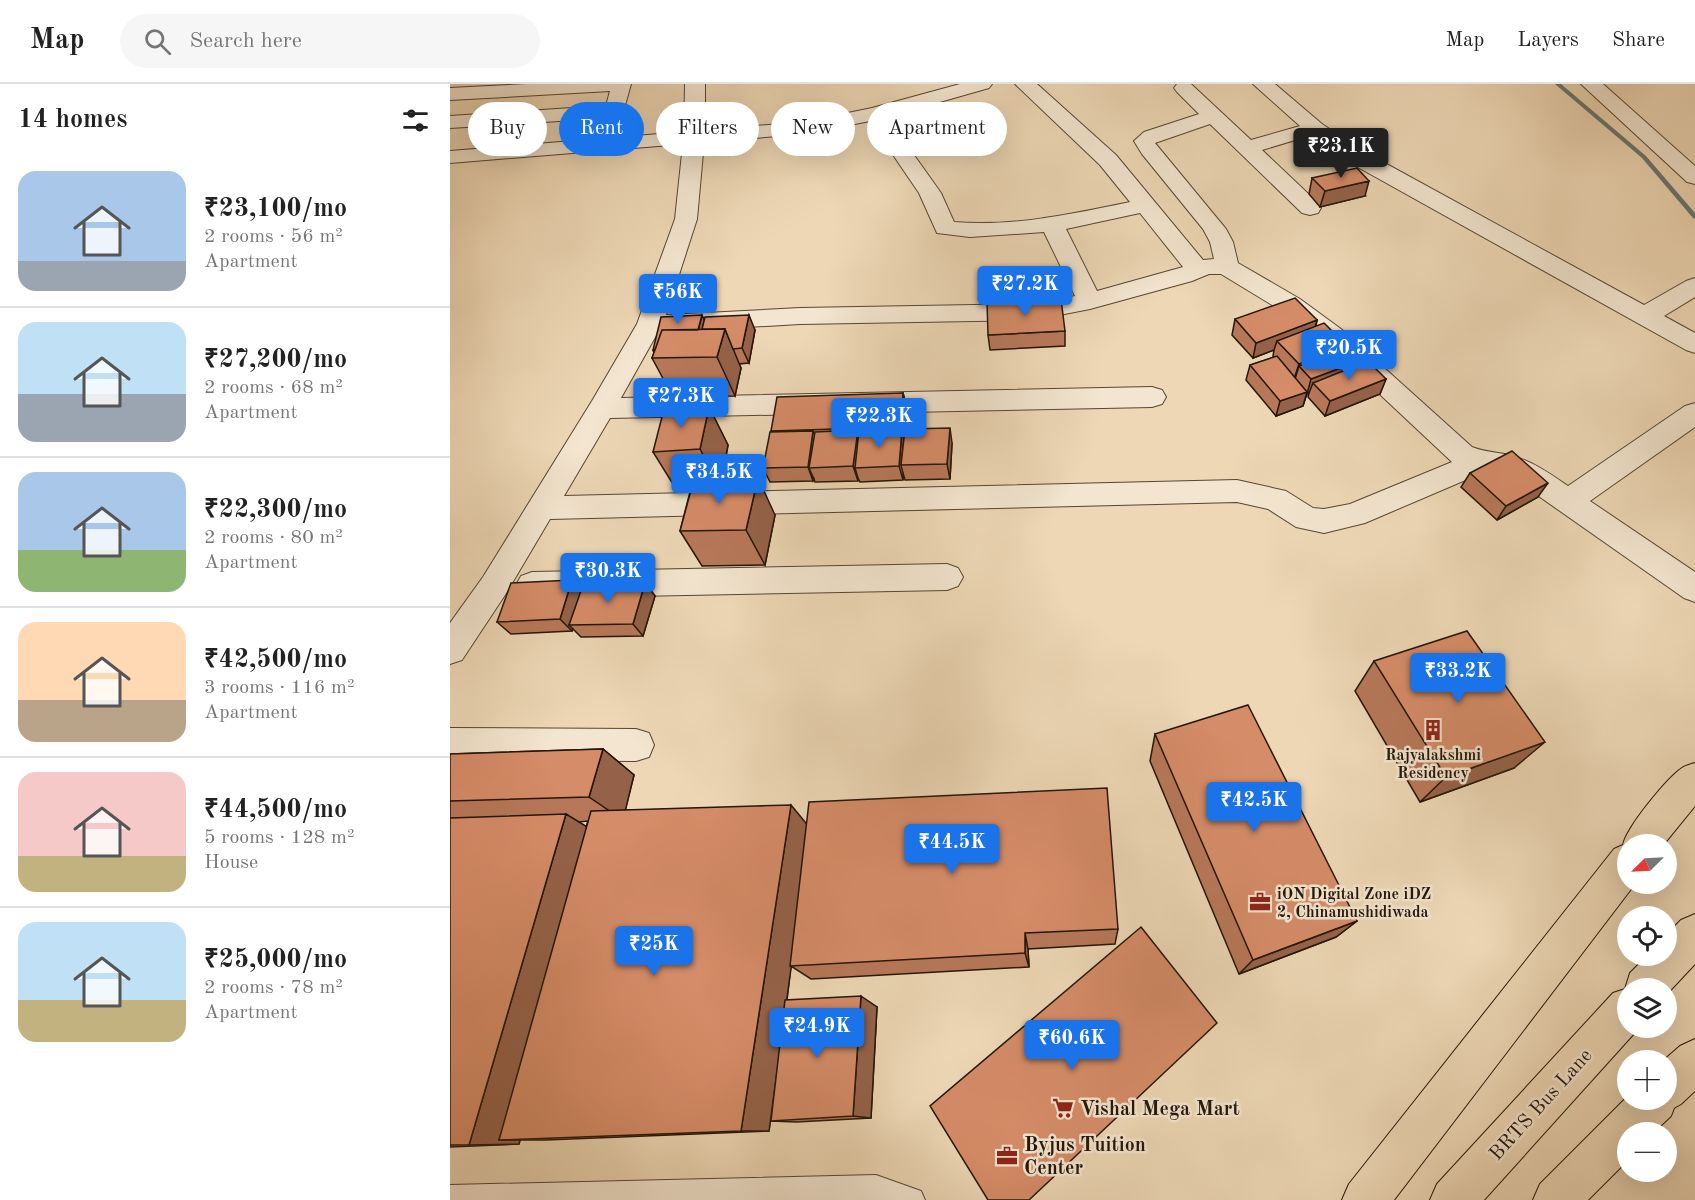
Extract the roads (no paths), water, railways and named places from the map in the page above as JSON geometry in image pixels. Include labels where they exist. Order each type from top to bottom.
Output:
[{"type":"main road","points":[[1649,834],[1695,780]]},
{"type":"main road","points":[[1365,1200],[1617,876]]},
{"type":"main road","points":[[1654,978],[1695,934]]},
{"type":"main road","name":"BRTS Bus Lane","points":[[1453,1200],[1617,1020]]},
{"type":"main road","points":[[1677,1078],[1695,1061]]},
{"type":"main road","points":[[1556,1200],[1645,1110]]},
{"type":"street","points":[[695,84],[695,102]]},
{"type":"street","points":[[918,102],[982,84]]},
{"type":"street","points":[[1025,84],[1093,145],[1198,270]]},
{"type":"street","points":[[1263,84],[1315,128],[1393,178],[1695,344]]},
{"type":"street","points":[[1592,84],[1695,177]]},
{"type":"street","points":[[450,94],[513,87],[620,85],[617,105],[607,112],[547,116]]},
{"type":"street","points":[[507,102],[513,87]]},
{"type":"street","points":[[1184,88],[1310,208]]},
{"type":"street","points":[[759,132],[804,128],[867,116]]},
{"type":"street","points":[[1212,116],[1151,136],[1144,141],[1200,210],[1223,245],[1226,266]]},
{"type":"street","points":[[450,122],[468,121]]},
{"type":"street","points":[[1246,148],[1315,128]]},
{"type":"street","points":[[547,150],[656,141]]},
{"type":"street","points":[[450,157],[468,156]]},
{"type":"street","points":[[450,650],[494,586],[650,324],[686,219],[692,156]]},
{"type":"street","points":[[905,156],[930,192],[945,228],[970,230],[1052,225],[1140,199],[1177,183]]},
{"type":"street","points":[[1052,225],[1090,302]]},
{"type":"street","points":[[650,324],[800,316],[1034,312],[1090,302],[1215,265],[1226,266],[1310,318],[1462,454],[1480,462],[1508,465],[1520,470],[1695,589]]},
{"type":"street","points":[[1645,316],[1695,286]]},
{"type":"street","points":[[602,408],[1152,397]]},
{"type":"street","points":[[1568,501],[1695,413]]},
{"type":"street","points":[[540,508],[1237,491],[1276,499],[1307,519],[1324,521],[1354,514],[1480,462]]},
{"type":"street","points":[[494,586],[947,577]]},
{"type":"street","points":[[450,744],[636,745]]},
{"type":"lane","points":[[450,1198],[876,1188],[912,1200]]},
{"type":"waterway","points":[[1558,84],[1644,157],[1695,217]]},
{"type":"place","name":"Rajyalakshmi Residency","points":[[1433,730]]},
{"type":"place","name":"iON Digital Zone iDZ 2, Chinamushidiwada","points":[[1260,902]]},
{"type":"place","name":"Vishal Mega Mart","points":[[1063,1108]]},
{"type":"place","name":"Byjus Tuition Center","points":[[1007,1156]]}]
